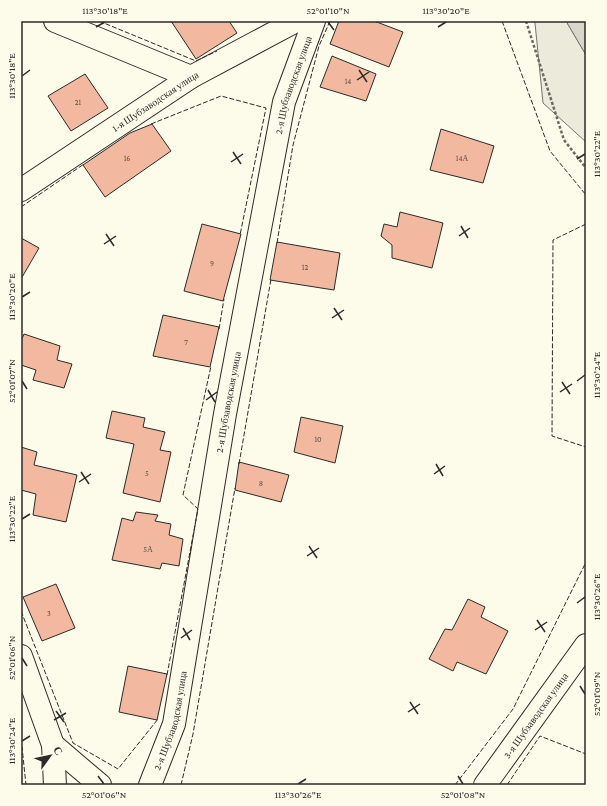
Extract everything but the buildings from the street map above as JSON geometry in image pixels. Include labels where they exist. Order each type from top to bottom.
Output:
[{"type":"street","points":[[55,21],[191,77]]},
{"type":"street","name":"1-я Шубзаводская улица","points":[[21,190],[191,77],[296,21]]},
{"type":"street","name":"2-я Шубзаводская улица","points":[[150,785],[174,724],[225,414],[284,102],[314,21]]},
{"type":"street","name":"3-я Шубзаводская улица","points":[[485,785],[586,645]]},
{"type":"street","points":[[21,656],[53,745],[55,785]]},
{"type":"street","points":[[53,745],[100,785]]},
{"type":"path","points":[[526,21],[564,140],[586,168]]},
{"type":"shaded area","points":[[533,21],[566,21],[586,55],[586,142],[543,103],[535,23]]},
{"type":"shaded area","points":[[566,21],[586,21],[586,55]]},
{"type":"fence","points":[[99,21],[196,61],[217,51]]},
{"type":"fence","points":[[277,243],[293,145],[319,46],[330,21]]},
{"type":"fence","points":[[502,21],[550,151],[586,195]]},
{"type":"fence","points":[[151,124],[221,96],[266,108],[240,235]]},
{"type":"fence","points":[[21,207],[84,164]]},
{"type":"fence","points":[[586,224],[553,240],[552,436],[586,447]]},
{"type":"fence","points":[[239,464],[271,279]]},
{"type":"fence","points":[[219,329],[224,299]]},
{"type":"fence","points":[[167,675],[198,509],[183,495],[211,366]]},
{"type":"fence","points":[[181,785],[193,734],[235,488]]},
{"type":"fence","points":[[455,785],[513,709],[586,562]]},
{"type":"fence","points":[[21,611],[73,743],[118,769],[158,719]]},
{"type":"fence","points":[[507,785],[540,736],[586,754]]},
{"type":"fence","points":[[21,747],[26,785]]}]
